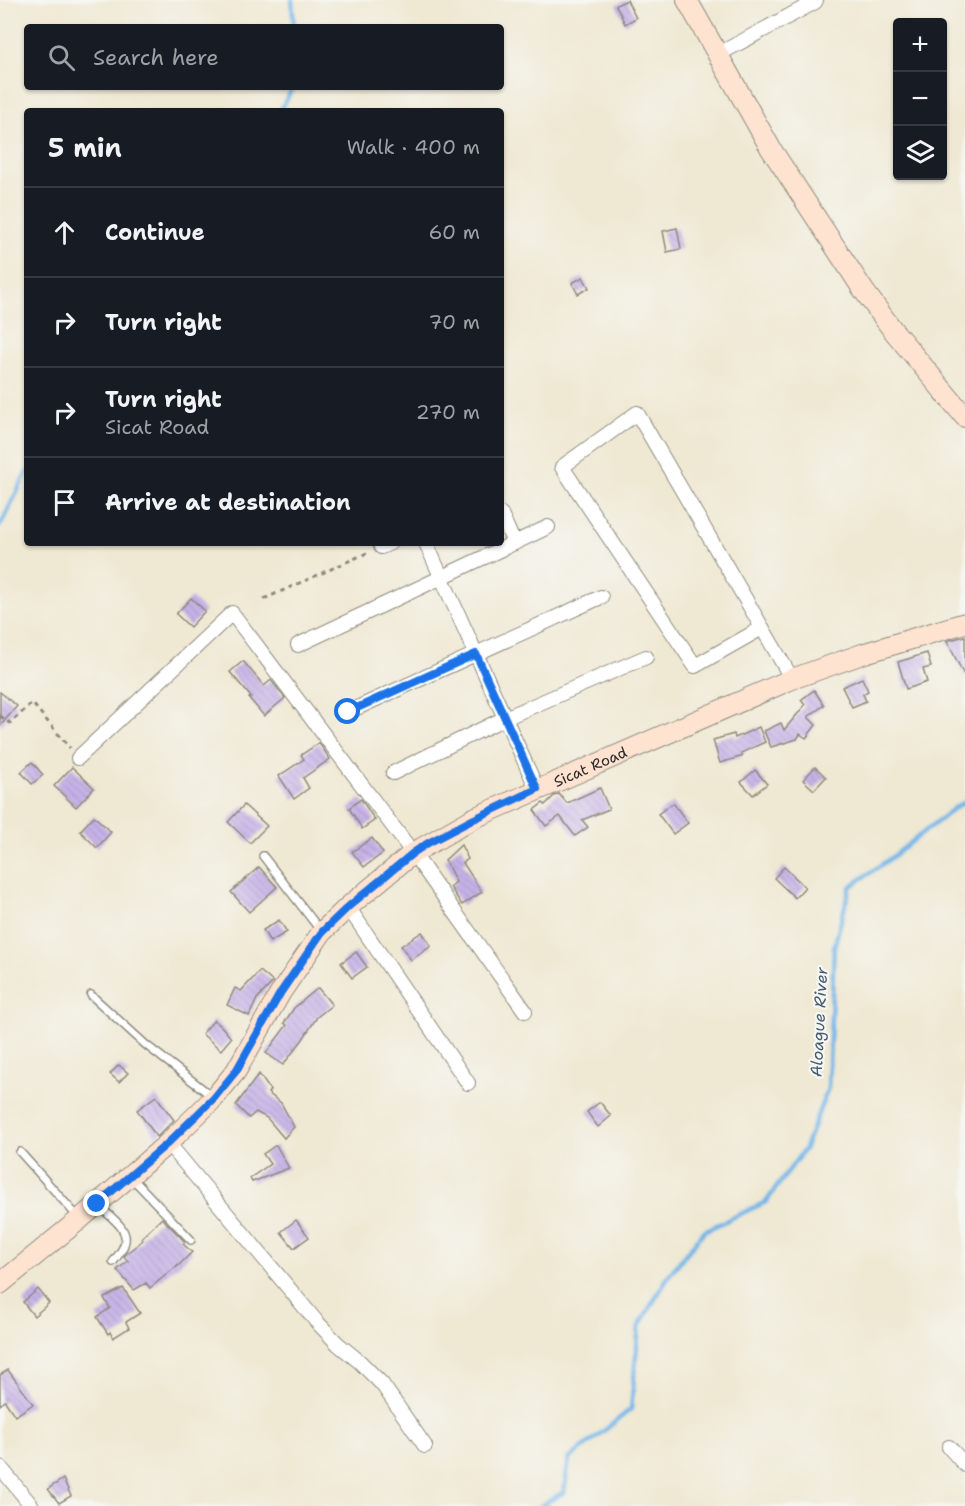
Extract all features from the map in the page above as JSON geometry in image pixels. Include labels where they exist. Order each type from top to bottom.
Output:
[{"type":"street","points":[[687,0],[771,148],[864,291],[892,329],[965,417]]},
{"type":"street","points":[[717,55],[816,0]]},
{"type":"street","points":[[762,628],[695,666],[562,467],[637,413],[792,679]]},
{"type":"street","points":[[504,521],[514,543]]},
{"type":"street","points":[[298,645],[548,527]]},
{"type":"street","points":[[427,546],[537,789]]},
{"type":"street","points":[[348,712],[601,597]]},
{"type":"street","points":[[78,759],[232,613],[413,853],[525,1011]]},
{"type":"street","name":"Sicat Road","points":[[0,1284],[168,1143],[214,1098],[236,1071],[281,992],[322,932],[348,907],[413,853],[474,819],[537,789],[792,679],[865,653],[965,623]]},
{"type":"street","points":[[393,773],[505,718],[646,657]]},
{"type":"street","points":[[348,907],[468,1083]]},
{"type":"street","points":[[168,1143],[316,1321],[382,1384],[425,1446]]},
{"type":"street","points":[[950,1447],[965,1465]]},
{"type":"street","points":[[0,1467],[32,1506]]},
{"type":"lane","points":[[263,856],[322,932]]},
{"type":"lane","points":[[90,995],[146,1045],[214,1098]]},
{"type":"lane","points":[[20,1152],[80,1219]]},
{"type":"lane","points":[[130,1176],[191,1240]]},
{"type":"lane","points":[[97,1204],[126,1236],[124,1245],[113,1262]]},
{"type":"path","points":[[264,599],[383,546]]},
{"type":"path","points":[[0,716],[10,723],[32,703],[78,759]]},
{"type":"building","points":[[627,0],[636,18],[625,24],[616,5]]},
{"type":"building","points":[[677,228],[681,249],[667,252],[663,231]]},
{"type":"building","points":[[583,277],[589,288],[578,294],[572,283]]},
{"type":"building","points":[[191,598],[205,611],[190,627],[176,614]]},
{"type":"building","points":[[965,636],[965,677],[947,641]]},
{"type":"building","points":[[927,653],[931,667],[923,669],[927,682],[906,689],[898,662]]},
{"type":"building","points":[[243,661],[264,686],[271,680],[285,698],[264,716],[230,672]]},
{"type":"building","points":[[862,678],[868,691],[863,694],[866,701],[852,707],[842,687]]},
{"type":"building","points":[[814,690],[824,705],[808,717],[816,725],[806,738],[800,734],[797,739],[771,747],[764,731],[781,723],[784,730],[805,705],[801,700]]},
{"type":"building","points":[[0,692],[17,706],[0,726]]},
{"type":"building","points":[[759,727],[765,742],[741,753],[743,756],[720,763],[713,740],[734,734],[735,738]]},
{"type":"building","points":[[319,743],[330,759],[303,778],[309,788],[294,799],[279,776],[304,759],[301,755]]},
{"type":"building","points":[[32,762],[43,775],[32,784],[21,772]]},
{"type":"building","points":[[72,767],[94,788],[76,807],[54,786]]},
{"type":"building","points":[[815,767],[826,777],[814,790],[803,780]]},
{"type":"building","points":[[755,770],[767,784],[753,795],[741,782]]},
{"type":"building","points":[[600,788],[609,809],[582,820],[588,827],[575,836],[560,816],[546,826],[534,810],[559,794],[567,803]]},
{"type":"building","points":[[361,799],[375,820],[362,829],[349,808]]},
{"type":"building","points":[[673,803],[688,823],[673,834],[658,814]]},
{"type":"building","points":[[244,805],[267,826],[250,843],[228,822]]},
{"type":"building","points":[[94,816],[111,832],[97,848],[80,831]]},
{"type":"building","points":[[372,838],[383,853],[364,867],[352,852]]},
{"type":"building","points":[[461,845],[468,859],[463,863],[482,892],[462,905],[450,887],[456,882],[445,860]]},
{"type":"building","points":[[259,867],[277,887],[249,912],[231,892]]},
{"type":"building","points":[[784,867],[805,887],[795,898],[774,878]]},
{"type":"building","points":[[279,920],[287,932],[270,942],[263,930]]},
{"type":"building","points":[[422,932],[431,946],[411,960],[401,946]]},
{"type":"building","points":[[356,952],[367,967],[352,978],[341,963]]},
{"type":"building","points":[[260,971],[273,982],[257,999],[249,1016],[227,1005],[235,988],[241,991]]},
{"type":"building","points":[[318,988],[332,1005],[317,1017],[283,1065],[266,1053],[287,1025],[284,1023],[294,1008]]},
{"type":"building","points":[[214,1020],[231,1038],[221,1050],[202,1034]]},
{"type":"building","points":[[119,1065],[128,1073],[119,1082],[110,1074]]},
{"type":"building","points":[[259,1074],[270,1090],[268,1093],[281,1103],[294,1127],[284,1138],[267,1118],[256,1112],[249,1118],[236,1105]]},
{"type":"building","points":[[156,1096],[174,1120],[157,1137],[137,1110]]},
{"type":"building","points":[[600,1102],[611,1116],[598,1127],[587,1112]]},
{"type":"building","points":[[276,1145],[289,1168],[252,1182],[250,1178],[270,1164],[263,1154]]},
{"type":"building","points":[[162,1218],[192,1252],[150,1288],[146,1283],[134,1290],[117,1270],[128,1261],[124,1257],[126,1254],[143,1240],[141,1238]]},
{"type":"building","points":[[296,1220],[309,1237],[294,1248],[281,1232]]},
{"type":"building","points":[[123,1288],[140,1313],[126,1322],[129,1328],[113,1338],[97,1317],[110,1308],[104,1298]]},
{"type":"building","points":[[38,1289],[49,1303],[34,1316],[23,1302]]},
{"type":"building","points":[[8,1370],[33,1404],[15,1416],[5,1401],[0,1405],[0,1375]]},
{"type":"building","points":[[63,1479],[71,1496],[59,1503],[48,1489]]},
{"type":"waterway","points":[[292,0],[294,24]]},
{"type":"waterway","points":[[282,108],[291,90]]},
{"type":"waterway","points":[[0,526],[24,478]]},
{"type":"waterway","name":"Aloague River","points":[[540,1506],[564,1492],[569,1459],[631,1409],[639,1326],[669,1275],[704,1231],[766,1202],[805,1148],[828,1088],[834,947],[850,887],[965,802]]},
{"type":"route","points":[[97,1204],[168,1143],[214,1098],[236,1071],[281,992],[322,932],[348,907],[428,843],[537,789],[476,654],[348,712]]}]
